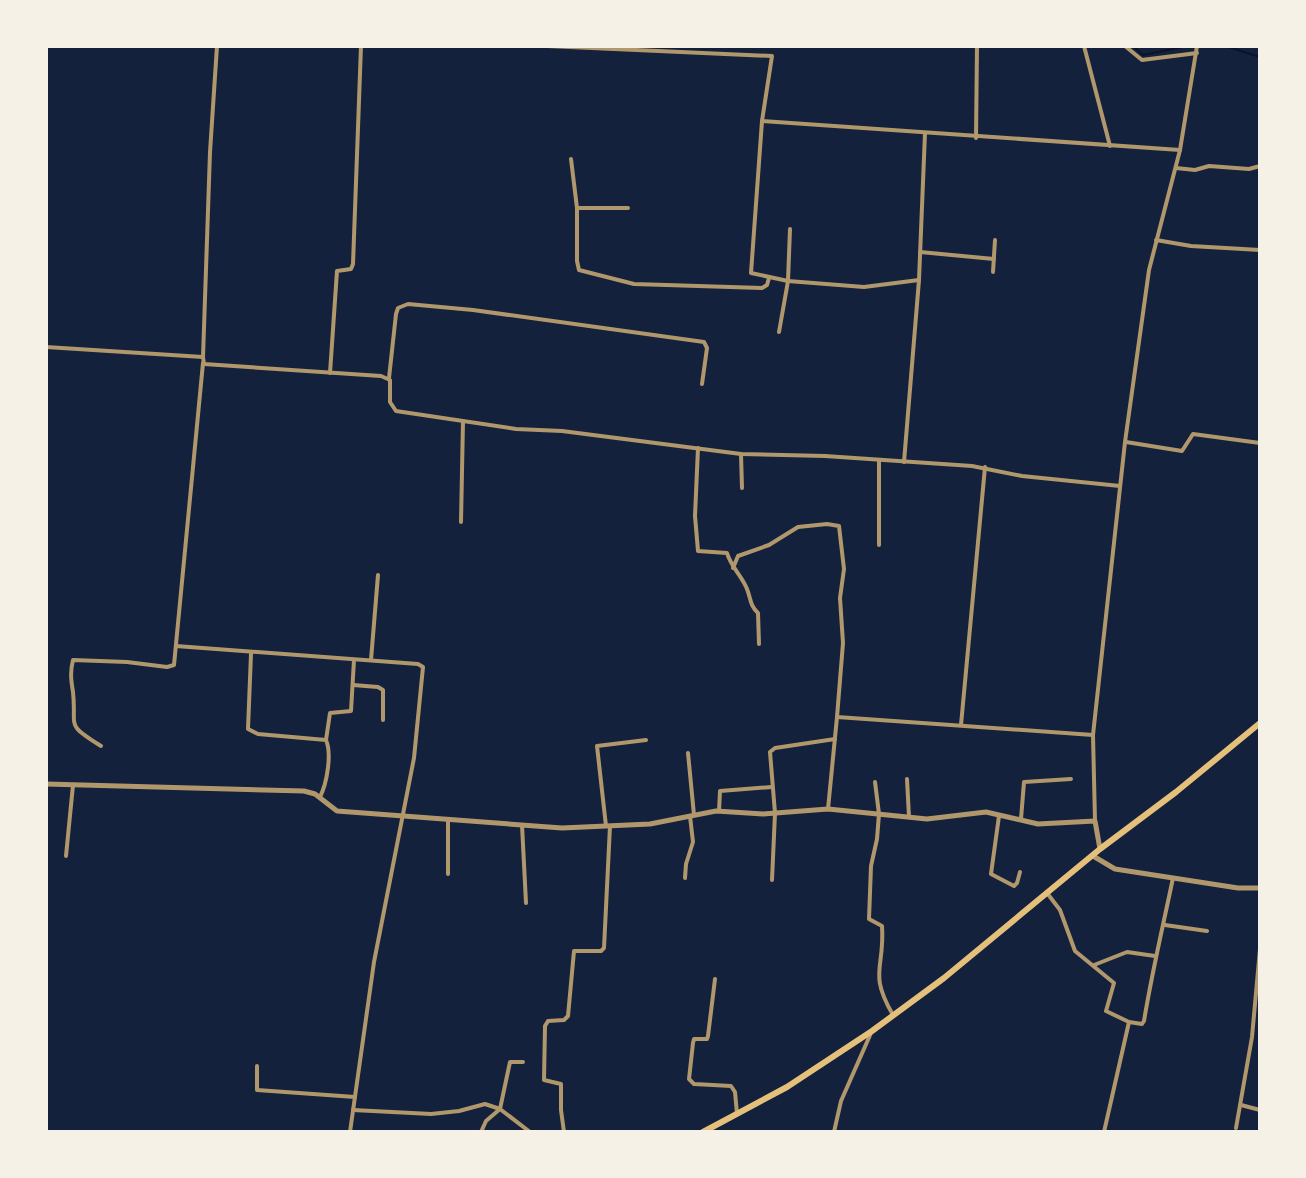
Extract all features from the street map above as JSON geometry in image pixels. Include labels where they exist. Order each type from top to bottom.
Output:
[{"type":"main road","points":[[703,1132],[809,1073],[872,1031],[944,978],[1100,849],[1260,723]]},
{"type":"street","points":[[101,746],[85,736],[72,720],[73,691],[69,682],[73,660],[172,666],[175,662],[203,360],[217,46]]},
{"type":"street","points":[[330,373],[337,271],[351,269],[353,264],[361,46]]},
{"type":"street","points":[[547,46],[772,56]]},
{"type":"street","points":[[741,46],[741,54]]},
{"type":"street","points":[[976,138],[977,46]]},
{"type":"street","points":[[1084,46],[1110,146]]},
{"type":"street","points":[[1100,849],[1095,821],[1093,735],[1125,442],[1149,270],[1180,150],[1197,48],[1142,60],[1125,46]]},
{"type":"street","points":[[773,48],[762,121],[750,271],[753,275],[788,281],[875,287],[919,280]]},
{"type":"street","points":[[762,121],[1180,150]]},
{"type":"street","points":[[904,462],[919,280],[925,133]]},
{"type":"street","points":[[571,159],[577,208],[577,266],[583,272],[634,284],[762,288],[769,278]]},
{"type":"street","points":[[1175,168],[1195,170],[1209,166],[1249,169],[1260,166]]},
{"type":"street","points":[[577,208],[628,208]]},
{"type":"street","points":[[779,332],[788,281],[790,229]]},
{"type":"street","points":[[993,272],[995,240]]},
{"type":"street","points":[[1156,240],[1191,246],[1260,250]]},
{"type":"street","points":[[920,252],[994,259]]},
{"type":"street","points":[[702,384],[707,348],[704,342],[408,304],[398,308],[396,314],[389,378],[390,402],[396,411],[741,454],[825,456],[985,467],[1022,476],[1120,486]]},
{"type":"street","points":[[46,347],[389,378]]},
{"type":"street","points":[[461,522],[463,421]]},
{"type":"street","points":[[1125,442],[1182,451],[1193,434],[1260,443]]},
{"type":"street","points":[[698,448],[695,516],[698,551],[725,552],[747,589],[751,607],[758,613],[759,644]]},
{"type":"street","points":[[741,454],[742,488]]},
{"type":"street","points":[[879,460],[879,545]]},
{"type":"street","points":[[961,725],[985,467]]},
{"type":"street","points":[[733,568],[738,556],[769,545],[791,530],[817,524],[839,526],[844,569],[840,598],[843,643],[828,809]]},
{"type":"street","points":[[371,661],[378,575]]},
{"type":"street","points":[[176,646],[418,664],[423,667],[414,758],[374,962],[350,1132]]},
{"type":"street","points":[[251,653],[250,732],[326,740]]},
{"type":"street","points":[[320,797],[329,747],[326,740],[330,713],[351,711],[354,660]]},
{"type":"street","points":[[353,685],[383,690],[383,720]]},
{"type":"street","points":[[837,717],[1093,735]]},
{"type":"street","points":[[772,880],[775,813],[771,750],[835,739]]},
{"type":"street","points":[[564,1132],[561,1084],[544,1080],[545,1026],[548,1021],[564,1020],[568,1016],[574,951],[601,951],[604,948],[608,826],[597,746],[646,740]]},
{"type":"street","points":[[685,878],[693,842],[688,753]]},
{"type":"street","points":[[907,779],[909,817]]},
{"type":"street","points":[[1021,820],[1024,782],[1071,779]]},
{"type":"street","points":[[875,782],[879,814],[871,866],[869,919],[882,926],[878,979],[882,997],[893,1015]]},
{"type":"street","points":[[46,784],[304,791],[320,797],[337,811],[562,828],[650,824],[719,811],[775,813],[828,809],[941,818],[986,812],[1038,824],[1095,821]]},
{"type":"street","points":[[66,856],[73,785]]},
{"type":"street","points":[[719,811],[720,791],[772,787]]},
{"type":"street","points":[[999,814],[991,874],[1014,886],[1020,872]]},
{"type":"street","points":[[448,820],[448,874]]},
{"type":"street","points":[[522,825],[526,903]]},
{"type":"street","points":[[1093,856],[1115,869],[1238,888],[1260,888]]},
{"type":"street","points":[[1047,893],[1060,910],[1075,951],[1114,983],[1106,1011],[1129,1022],[1142,1024],[1173,878]]},
{"type":"street","points":[[1165,924],[1207,931]]},
{"type":"street","points":[[1236,1128],[1252,1037],[1260,949]]},
{"type":"street","points":[[1094,965],[1127,952],[1155,956]]},
{"type":"street","points":[[715,979],[708,1036],[707,1039],[694,1039],[689,1079],[694,1084],[731,1086],[735,1092],[737,1114]]},
{"type":"street","points":[[1104,1132],[1129,1022]]},
{"type":"street","points":[[834,1132],[841,1101],[872,1031]]},
{"type":"street","points":[[481,1132],[486,1121],[500,1109],[509,1064],[523,1062]]},
{"type":"street","points":[[257,1066],[257,1090],[355,1097]]},
{"type":"street","points":[[353,1110],[431,1114],[459,1111],[480,1104],[500,1109],[530,1132]]},
{"type":"street","points":[[1241,1105],[1260,1110]]},
{"type":"waterway","points":[[1133,46],[1143,55],[1188,46]]},
{"type":"waterway","points":[[1225,46],[1260,57]]}]
